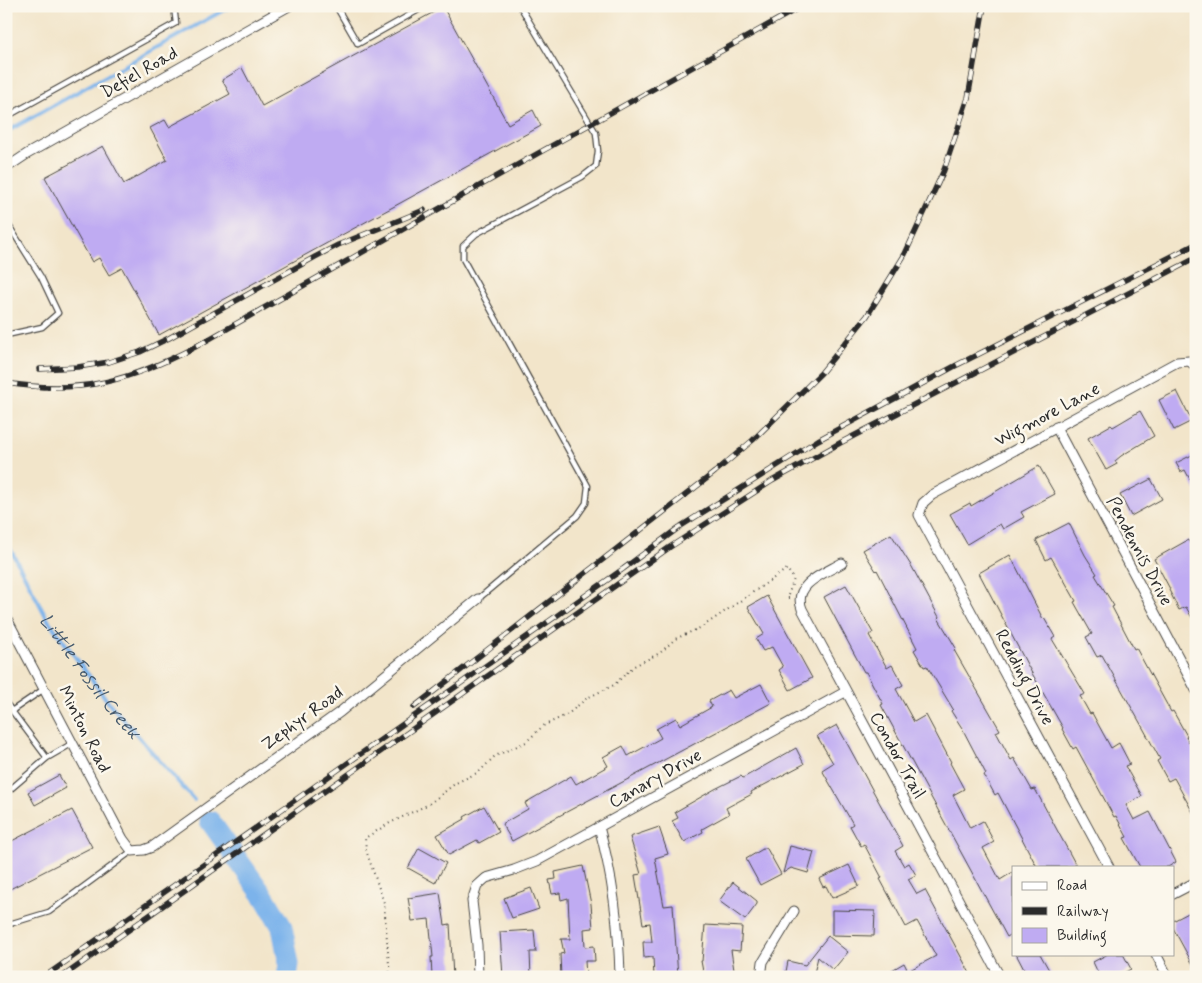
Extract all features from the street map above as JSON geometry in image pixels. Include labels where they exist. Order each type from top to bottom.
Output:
[{"type":"street","name":"Defiel Road","points":[[6,168],[27,154],[289,6]]},
{"type":"street","name":"Wigmore Lane","points":[[923,503],[932,495],[1177,362],[1192,363]]},
{"type":"street","name":"Pendennis Drive","points":[[1056,427],[1196,690]]},
{"type":"street","name":"Redding Drive","points":[[923,503],[919,515],[1108,866]]},
{"type":"street","points":[[799,597],[802,589],[809,583],[842,563]]},
{"type":"street","name":"Condor Trail","points":[[799,597],[802,609],[845,692],[1000,977]]},
{"type":"street","name":"Zephyr Road","points":[[135,852],[152,847],[340,712],[478,599]]},
{"type":"street","name":"Minton Road","points":[[6,617],[123,839],[135,852]]},
{"type":"street","name":"Canary Drive","points":[[478,977],[472,901],[477,886],[486,878],[537,861],[845,692]]},
{"type":"street","points":[[599,827],[612,876],[617,909],[620,977]]},
{"type":"street","points":[[1174,893],[1196,882]]},
{"type":"street","points":[[762,977],[763,962],[794,911]]},
{"type":"street","points":[[1157,956],[1168,977]]},
{"type":"lane","points":[[6,117],[176,22],[174,6]]},
{"type":"lane","points":[[336,6],[358,44],[425,6]]},
{"type":"lane","points":[[411,6],[415,12]]},
{"type":"lane","points":[[478,599],[577,516],[586,503],[588,486],[463,259],[463,246],[476,234],[582,177],[596,166],[598,151],[596,134],[520,6]]},
{"type":"lane","points":[[6,220],[41,277],[58,313],[42,327],[10,334],[6,332]]},
{"type":"lane","points":[[6,710],[13,710],[45,688]]},
{"type":"lane","points":[[6,703],[47,758]]},
{"type":"lane","points":[[6,793],[47,758],[73,743]]},
{"type":"lane","points":[[6,925],[49,912],[135,852]]},
{"type":"path","points":[[390,977],[384,903],[366,850],[366,838],[390,823],[429,804],[456,783],[478,772],[495,756],[526,742],[543,726],[568,714],[587,698],[614,685],[634,666],[660,653],[675,639],[702,627],[787,569],[794,579],[787,598],[799,597]]},
{"type":"building","points":[[443,7],[508,124],[533,110],[541,126],[159,335],[122,268],[109,275],[99,258],[92,262],[45,177],[103,146],[124,184],[167,160],[150,128],[165,120],[169,127],[230,94],[222,80],[242,68],[262,106]]},
{"type":"building","points":[[1177,391],[1192,421],[1174,430],[1159,400]]},
{"type":"building","points":[[1140,411],[1154,436],[1121,456],[1115,461],[1117,464],[1106,470],[1088,438],[1111,425],[1113,427]]},
{"type":"building","points":[[1196,453],[1196,491],[1185,470],[1181,472],[1176,463]]},
{"type":"building","points":[[1039,466],[1055,494],[1021,512],[1024,517],[1003,529],[1000,524],[967,544],[950,514],[970,503],[971,506]]},
{"type":"building","points":[[1151,479],[1162,499],[1131,516],[1120,495]]},
{"type":"building","points":[[1069,523],[1097,574],[1095,575],[1114,606],[1112,607],[1134,649],[1136,648],[1171,712],[1173,711],[1196,755],[1196,818],[1174,778],[1168,781],[1157,761],[1160,759],[1102,655],[1097,657],[1086,637],[1092,634],[1074,602],[1076,601],[1051,557],[1046,560],[1036,540]]},
{"type":"building","points":[[891,534],[912,567],[956,648],[954,650],[1000,730],[996,732],[1011,760],[1014,758],[1032,790],[1035,789],[1076,866],[1036,866],[998,793],[995,795],[984,775],[986,774],[951,711],[953,709],[927,666],[924,667],[914,650],[917,648],[877,570],[863,550]]},
{"type":"building","points":[[1188,540],[1196,554],[1196,625],[1186,607],[1179,610],[1154,559]]},
{"type":"building","points":[[1010,555],[1043,619],[1055,637],[1052,639],[1085,694],[1080,696],[1090,714],[1092,713],[1111,748],[1119,743],[1130,764],[1125,766],[1142,796],[1126,805],[1134,820],[1150,812],[1176,862],[1170,866],[1139,866],[1124,838],[1127,837],[1116,816],[1114,817],[1076,747],[1073,749],[979,573]]},
{"type":"building","points":[[846,585],[873,633],[869,635],[887,668],[892,665],[903,685],[896,689],[914,722],[926,715],[951,762],[964,789],[953,795],[970,828],[983,821],[994,842],[983,848],[1000,880],[1012,873],[1012,934],[1007,937],[881,705],[883,704],[866,672],[864,672],[824,597]]},
{"type":"building","points":[[767,596],[812,678],[790,690],[779,670],[783,667],[772,647],[763,651],[756,639],[764,634],[748,607]]},
{"type":"building","points":[[761,684],[771,703],[512,841],[502,824],[528,809],[525,803],[571,776],[576,784],[608,766],[603,757],[623,746],[628,756],[661,738],[656,729],[676,718],[680,725],[712,707],[709,701],[729,690],[734,698]]},
{"type":"building","points":[[837,725],[903,846],[895,851],[904,866],[909,863],[916,875],[908,879],[917,894],[925,890],[972,977],[880,977],[904,963],[908,971],[936,956],[917,921],[906,927],[880,879],[882,878],[864,844],[861,846],[850,826],[853,824],[822,770],[833,763],[817,736]]},
{"type":"building","points":[[796,748],[804,764],[751,792],[752,794],[726,808],[729,814],[702,829],[703,832],[684,842],[672,821],[678,818],[675,812],[741,776],[743,778]]},
{"type":"building","points":[[59,775],[66,788],[35,805],[28,792]]},
{"type":"building","points":[[484,806],[499,832],[479,843],[477,840],[449,855],[437,835]]},
{"type":"building","points":[[72,810],[92,847],[6,891],[6,844]]},
{"type":"building","points":[[659,827],[668,854],[655,858],[664,906],[673,905],[678,977],[654,977],[653,957],[644,958],[643,942],[652,942],[650,923],[643,924],[635,875],[641,874],[630,837]]},
{"type":"building","points":[[790,846],[814,852],[808,873],[791,868],[783,873]]},
{"type":"building","points":[[766,847],[781,874],[760,885],[746,859]]},
{"type":"building","points":[[419,848],[446,863],[435,883],[408,868]]},
{"type":"building","points":[[849,865],[859,886],[832,898],[826,886],[823,887],[819,879]]},
{"type":"building","points":[[583,866],[591,904],[593,928],[584,929],[585,947],[594,946],[595,961],[585,961],[586,977],[561,977],[560,954],[564,953],[561,939],[570,939],[568,898],[561,900],[560,893],[552,894],[549,880],[556,879],[555,872]]},
{"type":"building","points":[[733,882],[757,901],[757,904],[745,920],[719,901]]},
{"type":"building","points":[[531,888],[539,909],[512,918],[504,898]]},
{"type":"building","points":[[440,893],[445,925],[450,924],[453,977],[432,977],[431,957],[433,957],[429,919],[412,921],[408,898]]},
{"type":"building","points":[[1196,909],[1196,970],[1174,930],[1174,920]]},
{"type":"building","points":[[832,910],[875,911],[874,936],[832,935]]},
{"type":"building","points":[[705,925],[742,927],[740,951],[731,950],[735,977],[704,977],[701,961]]},
{"type":"building","points":[[534,930],[536,952],[530,952],[531,977],[503,977],[500,932]]},
{"type":"building","points":[[828,936],[848,952],[833,970],[818,957],[813,977],[785,977],[788,961],[805,965]]},
{"type":"building","points":[[1017,956],[1041,956],[1053,977],[1028,977]]},
{"type":"building","points":[[1104,956],[1124,956],[1131,969],[1116,977],[1100,977],[1093,962]]},
{"type":"waterway","points":[[6,132],[231,6]]},
{"type":"waterway","name":"Little Fossil Creek","points":[[6,541],[48,620],[109,703],[194,800]]},
{"type":"waterway","name":"Little Fossil Creek","points":[[210,821],[265,898],[282,927],[289,964],[287,977]]},
{"type":"railway","points":[[6,383],[33,386],[81,386],[126,376],[171,359],[802,6]]},
{"type":"railway","points":[[414,707],[715,472],[753,440],[821,373],[867,316],[905,254],[944,170],[968,98],[984,6]]},
{"type":"railway","points":[[40,369],[78,367],[109,362],[140,352],[338,245],[424,210]]},
{"type":"railway","points":[[44,977],[623,569],[681,526],[818,440],[955,366],[1196,244]]},
{"type":"railway","points":[[62,977],[670,547],[772,481],[840,443],[1196,258]]}]
